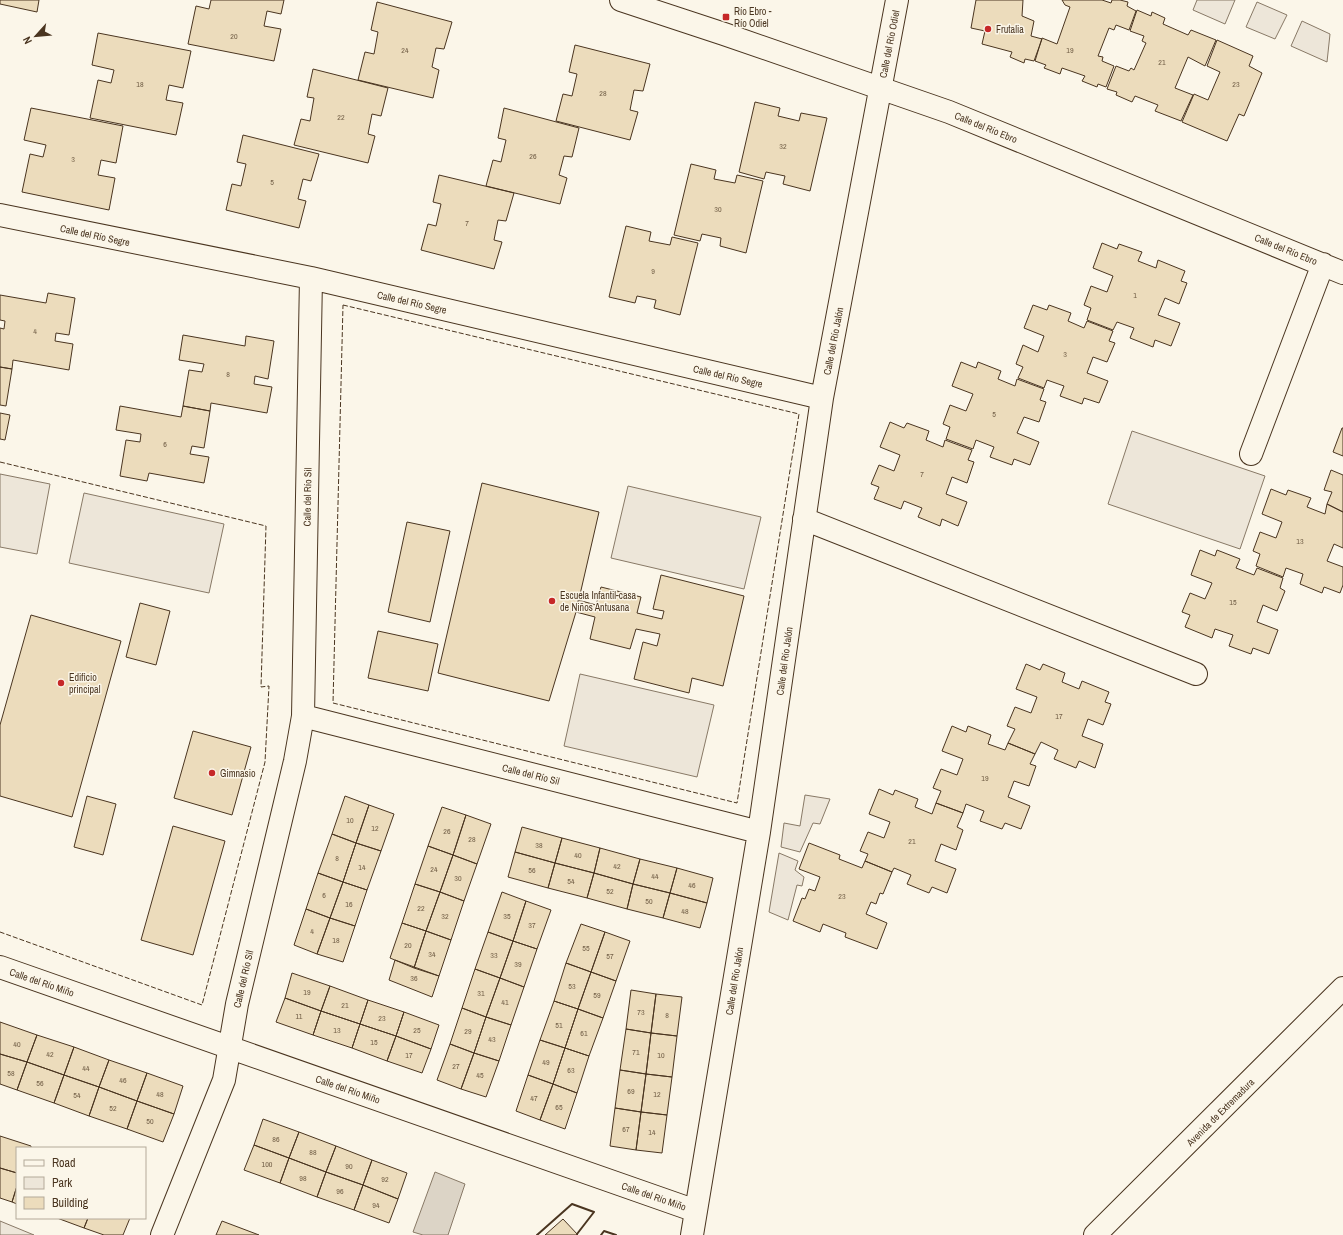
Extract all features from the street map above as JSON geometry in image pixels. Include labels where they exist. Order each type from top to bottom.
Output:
[{"type":"street","name":"Calle del Río Ebro","points":[[621,0],[949,112],[1343,273]]},
{"type":"street","name":"Calle del Río Odiel","points":[[880,88],[897,0]]},
{"type":"street","name":"Calle del Río Jalón","points":[[692,1235],[759,832],[822,398],[880,88]]},
{"type":"street","name":"Calle del Río Segre","points":[[0,215],[311,278],[822,398]]},
{"type":"street","points":[[1251,454],[1323,264]]},
{"type":"street","name":"Calle del Río Sil","points":[[162,1235],[224,1080],[228,1046],[295,761],[303,716],[311,278]]},
{"type":"street","points":[[804,520],[1196,674]]},
{"type":"street","name":"Calle del Río Sil","points":[[303,716],[759,832]]},
{"type":"street","name":"Calle del Río Miño","points":[[0,967],[696,1211]]},
{"type":"street","name":"Avenida de Extremadura","points":[[1095,1235],[1343,988]]},
{"type":"green space","points":[[1197,0],[1235,0],[1225,24],[1193,10]]},
{"type":"green space","points":[[1257,2],[1287,15],[1275,39],[1246,27]]},
{"type":"green space","points":[[1302,21],[1330,34],[1327,62],[1291,46]]},
{"type":"green space","points":[[1132,431],[1265,476],[1240,549],[1108,504]]},
{"type":"green space","points":[[0,474],[50,484],[37,554],[0,547]]},
{"type":"green space","points":[[628,486],[761,517],[744,589],[611,558]]},
{"type":"green space","points":[[84,493],[224,524],[209,593],[69,563]]},
{"type":"green space","points":[[580,674],[714,705],[697,777],[564,746]]},
{"type":"green space","points":[[805,795],[830,799],[820,824],[813,823],[800,852],[781,847],[784,823],[800,826]]},
{"type":"green space","points":[[779,853],[798,861],[795,870],[804,877],[802,886],[797,885],[788,920],[769,912]]},
{"type":"green space","points":[[0,1221],[34,1235],[0,1235]]},
{"type":"shaded area","points":[[435,1172],[465,1184],[448,1235],[423,1235],[413,1232]]},
{"type":"building","points":[[0,0],[39,0],[37,12],[0,4]]},
{"type":"building","points":[[211,0],[284,0],[281,14],[267,11],[264,26],[281,29],[274,61],[188,44],[196,6],[209,9]]},
{"type":"building","points":[[976,0],[1023,0],[1022,16],[1034,21],[1031,36],[1042,39],[1034,61],[1025,59],[1024,63],[1010,57],[1012,52],[982,44],[985,31],[971,28]]},
{"type":"building","points":[[1062,0],[1102,0],[1111,3],[1112,0],[1120,0],[1128,2],[1127,6],[1136,11],[1129,30],[1116,25],[1114,30],[1109,28],[1098,56],[1103,57],[1102,61],[1114,66],[1106,87],[1098,84],[1097,87],[1082,81],[1085,76],[1062,68],[1060,74],[1044,68],[1046,65],[1035,61],[1042,38],[1057,44],[1070,7],[1065,5]]},
{"type":"building","points":[[377,2],[452,22],[444,49],[436,48],[432,67],[439,70],[433,98],[358,80],[365,52],[374,54],[378,32],[371,30]]},
{"type":"building","points":[[1137,10],[1151,16],[1152,12],[1165,18],[1163,24],[1188,35],[1191,30],[1216,40],[1205,66],[1188,57],[1175,88],[1193,95],[1181,121],[1155,111],[1158,105],[1135,96],[1132,102],[1116,95],[1117,92],[1107,89],[1116,66],[1129,71],[1131,68],[1134,70],[1146,43],[1142,41],[1144,36],[1130,31]]},
{"type":"building","points":[[98,33],[191,51],[183,88],[169,85],[166,100],[183,103],[176,135],[90,118],[98,80],[111,83],[114,70],[92,65]]},
{"type":"building","points":[[1217,40],[1253,56],[1249,66],[1262,73],[1244,116],[1239,114],[1227,141],[1182,122],[1194,94],[1208,100],[1220,72],[1207,66]]},
{"type":"building","points":[[575,45],[650,64],[643,91],[634,90],[630,110],[638,112],[630,140],[556,121],[563,94],[572,96],[577,74],[569,72]]},
{"type":"building","points":[[313,69],[388,88],[381,116],[372,114],[368,134],[375,136],[368,163],[294,145],[301,119],[310,121],[314,98],[307,97]]},
{"type":"building","points":[[755,102],[780,108],[778,116],[799,121],[801,113],[827,118],[810,191],[783,184],[785,176],[766,172],[764,179],[739,172]]},
{"type":"building","points":[[31,108],[123,126],[116,163],[101,160],[98,175],[115,178],[109,210],[22,192],[30,154],[43,157],[46,145],[24,140]]},
{"type":"building","points":[[504,108],[579,128],[572,157],[564,156],[559,175],[567,178],[560,204],[486,186],[493,160],[501,162],[506,140],[498,138]]},
{"type":"building","points":[[243,135],[319,154],[311,181],[303,179],[298,199],[306,201],[299,228],[226,210],[232,184],[241,186],[246,164],[237,162]]},
{"type":"building","points":[[691,164],[716,170],[714,179],[735,183],[737,175],[763,181],[746,253],[720,246],[721,238],[702,234],[700,241],[674,235]]},
{"type":"building","points":[[439,175],[514,193],[506,221],[498,220],[494,240],[502,242],[494,269],[421,250],[428,224],[436,226],[441,204],[433,202]]},
{"type":"building","points":[[626,226],[651,232],[649,241],[670,245],[672,237],[698,243],[680,315],[654,308],[656,300],[637,296],[635,303],[609,297]]},
{"type":"building","points":[[1102,243],[1117,249],[1119,244],[1142,252],[1138,261],[1156,268],[1158,260],[1185,271],[1181,281],[1187,283],[1179,304],[1165,298],[1158,315],[1180,323],[1171,346],[1155,340],[1153,347],[1130,338],[1134,328],[1117,322],[1113,330],[1087,320],[1091,308],[1084,305],[1091,286],[1107,292],[1113,276],[1093,268]]},
{"type":"building","points":[[48,293],[75,298],[69,335],[56,333],[55,341],[73,344],[69,370],[13,360],[12,369],[0,367],[0,328],[4,329],[5,321],[0,320],[0,295],[46,303]]},
{"type":"building","points":[[1033,305],[1047,310],[1049,305],[1071,313],[1068,321],[1084,328],[1087,321],[1113,331],[1109,341],[1115,343],[1107,362],[1093,357],[1087,373],[1108,381],[1099,403],[1084,398],[1082,404],[1060,396],[1064,386],[1047,380],[1044,388],[1018,378],[1023,367],[1016,364],[1023,345],[1038,352],[1044,336],[1024,328]]},
{"type":"building","points":[[183,335],[245,346],[246,336],[274,341],[268,379],[255,376],[254,384],[272,387],[267,413],[211,403],[210,411],[183,406],[189,370],[202,372],[204,364],[179,360]]},
{"type":"building","points":[[961,362],[976,368],[978,362],[1001,371],[998,379],[1015,386],[1017,379],[1044,389],[1040,400],[1046,402],[1039,422],[1024,417],[1017,433],[1039,442],[1030,465],[1014,459],[1012,465],[990,457],[994,447],[976,440],[973,449],[946,439],[950,427],[943,424],[950,405],[966,411],[973,394],[952,386]]},
{"type":"building","points":[[0,367],[12,369],[6,406],[0,405]]},
{"type":"building","points":[[120,406],[181,417],[183,406],[210,411],[204,448],[192,446],[190,454],[209,457],[204,483],[149,473],[147,481],[120,476],[126,440],[140,442],[141,434],[116,430]]},
{"type":"building","points":[[0,413],[10,415],[5,440],[0,439]]},
{"type":"building","points":[[890,422],[904,428],[907,423],[929,431],[926,440],[943,447],[945,440],[972,450],[968,460],[974,462],[967,483],[952,477],[946,494],[967,502],[958,526],[942,519],[940,526],[918,517],[922,508],[904,501],[901,509],[874,499],[879,487],[871,484],[879,465],[894,471],[900,455],[880,447]]},
{"type":"building","points":[[1343,428],[1343,456],[1333,452]]},
{"type":"building","points":[[1331,470],[1343,475],[1343,512],[1327,504],[1332,492],[1324,490]]},
{"type":"building","points":[[482,483],[599,512],[576,612],[549,701],[438,673]]},
{"type":"building","points":[[1271,489],[1286,495],[1288,490],[1311,498],[1307,507],[1325,514],[1327,504],[1343,512],[1343,548],[1334,544],[1327,561],[1343,567],[1343,585],[1340,593],[1324,587],[1322,593],[1300,584],[1303,574],[1286,568],[1283,577],[1256,566],[1260,554],[1253,551],[1260,532],[1276,538],[1282,522],[1262,514]]},
{"type":"building","points":[[407,522],[450,531],[430,622],[388,612]]},
{"type":"building","points":[[1200,550],[1215,556],[1217,550],[1240,559],[1236,568],[1254,575],[1257,568],[1283,578],[1280,588],[1285,591],[1277,611],[1263,605],[1257,622],[1278,630],[1269,654],[1253,648],[1251,654],[1229,646],[1233,635],[1215,629],[1212,638],[1185,627],[1190,615],[1182,612],[1190,593],[1205,599],[1212,583],[1191,575]]},
{"type":"building","points":[[661,575],[744,596],[723,686],[692,678],[689,693],[634,679],[643,642],[657,646],[660,634],[636,629],[630,649],[590,639],[595,617],[576,612],[578,600],[596,605],[601,587],[641,597],[637,613],[662,619],[664,611],[653,609]]},
{"type":"building","points":[[140,603],[170,611],[156,665],[126,657]]},
{"type":"building","name":"Edificio principal","points":[[31,615],[121,641],[72,817],[0,796],[0,725]]},
{"type":"building","points":[[378,631],[438,644],[428,691],[368,678]]},
{"type":"building","points":[[1026,664],[1040,670],[1043,664],[1065,673],[1062,682],[1079,689],[1082,681],[1109,692],[1105,702],[1111,704],[1103,725],[1088,719],[1082,736],[1103,744],[1095,768],[1079,761],[1076,768],[1054,759],[1058,750],[1041,742],[1035,754],[1008,743],[1015,729],[1007,726],[1015,707],[1031,713],[1037,697],[1016,689]]},
{"type":"building","points":[[952,726],[966,732],[968,726],[991,735],[988,744],[1005,750],[1008,743],[1035,754],[1030,764],[1036,766],[1029,786],[1014,781],[1008,797],[1030,806],[1021,829],[1005,823],[1002,829],[980,821],[984,811],[966,804],[963,813],[936,803],[941,791],[933,788],[941,769],[957,775],[963,759],[942,751]]},
{"type":"building","name":"Gimnasio","points":[[193,731],[251,747],[232,815],[174,798]]},
{"type":"building","points":[[879,789],[893,795],[895,790],[918,799],[915,807],[932,814],[936,803],[963,813],[957,827],[963,830],[956,850],[941,844],[935,861],[956,869],[947,893],[932,887],[929,893],[907,884],[911,875],[894,868],[892,872],[865,861],[868,854],[860,851],[868,832],[884,838],[890,822],[869,814]]},
{"type":"building","points":[[87,796],[116,804],[103,855],[74,847]]},
{"type":"building","points":[[345,796],[369,805],[356,843],[332,834]]},
{"type":"building","points":[[369,805],[394,814],[381,851],[356,843]]},
{"type":"building","points":[[442,807],[466,815],[453,855],[428,846]]},
{"type":"building","points":[[466,815],[491,824],[477,864],[453,855]]},
{"type":"building","points":[[173,826],[225,841],[193,955],[141,940]]},
{"type":"building","points":[[522,827],[562,838],[555,863],[515,852]]},
{"type":"building","points":[[332,834],[356,843],[343,882],[318,873]]},
{"type":"building","points":[[562,838],[600,848],[594,873],[555,863]]},
{"type":"building","points":[[356,843],[381,851],[367,890],[343,882]]},
{"type":"building","points":[[809,843],[840,855],[839,859],[862,868],[865,861],[892,872],[883,894],[880,893],[876,904],[871,902],[866,914],[887,923],[877,949],[845,937],[846,933],[823,924],[820,932],[793,921],[802,898],[805,899],[809,889],[815,891],[820,877],[799,869]]},
{"type":"building","points":[[428,846],[453,855],[440,892],[415,884]]},
{"type":"building","points":[[600,848],[640,859],[633,884],[594,873]]},
{"type":"building","points":[[515,852],[555,863],[548,888],[508,877]]},
{"type":"building","points":[[453,855],[477,864],[464,901],[440,892]]},
{"type":"building","points":[[640,859],[677,868],[670,893],[633,884]]},
{"type":"building","points":[[555,863],[594,873],[587,898],[548,888]]},
{"type":"building","points":[[677,868],[713,878],[707,903],[670,893]]},
{"type":"building","points":[[318,873],[343,882],[330,918],[306,909]]},
{"type":"building","points":[[594,873],[633,884],[627,909],[587,898]]},
{"type":"building","points":[[343,882],[367,890],[355,926],[330,918]]},
{"type":"building","points":[[415,884],[440,892],[426,931],[402,923]]},
{"type":"building","points":[[633,884],[670,893],[663,918],[627,909]]},
{"type":"building","points":[[440,892],[464,901],[451,940],[426,931]]},
{"type":"building","points":[[502,892],[526,901],[513,941],[488,932]]},
{"type":"building","points":[[670,893],[707,903],[700,928],[663,918]]},
{"type":"building","points":[[526,901],[551,910],[537,949],[513,941]]},
{"type":"building","points":[[306,909],[330,918],[317,954],[294,945]]},
{"type":"building","points":[[330,918],[355,926],[343,962],[317,954]]},
{"type":"building","points":[[402,923],[426,931],[414,968],[390,958]]},
{"type":"building","points":[[581,924],[605,932],[591,972],[566,963]]},
{"type":"building","points":[[426,931],[451,940],[439,976],[414,968]]},
{"type":"building","points":[[488,932],[513,941],[500,978],[475,969]]},
{"type":"building","points":[[605,932],[630,941],[616,981],[591,972]]},
{"type":"building","points":[[513,941],[537,949],[524,987],[500,978]]},
{"type":"building","points":[[395,960],[439,976],[432,997],[389,980]]},
{"type":"building","points":[[566,963],[591,972],[578,1009],[554,1001]]},
{"type":"building","points":[[475,969],[500,978],[486,1017],[462,1008]]},
{"type":"building","points":[[591,972],[616,981],[603,1018],[578,1009]]},
{"type":"building","points":[[292,973],[330,986],[321,1011],[285,998]]},
{"type":"building","points":[[500,978],[524,987],[511,1025],[486,1017]]},
{"type":"building","points":[[330,986],[368,1000],[360,1024],[321,1011]]},
{"type":"building","points":[[631,990],[656,994],[651,1033],[626,1029]]},
{"type":"building","points":[[656,994],[682,997],[677,1036],[651,1033]]},
{"type":"building","points":[[285,998],[321,1011],[313,1035],[276,1022]]},
{"type":"building","points":[[368,1000],[404,1012],[396,1036],[360,1024]]},
{"type":"building","points":[[554,1001],[578,1009],[565,1048],[540,1040]]},
{"type":"building","points":[[462,1008],[486,1017],[474,1053],[450,1044]]},
{"type":"building","points":[[578,1009],[603,1018],[589,1056],[565,1048]]},
{"type":"building","points":[[321,1011],[360,1024],[352,1048],[313,1035]]},
{"type":"building","points":[[404,1012],[439,1025],[431,1049],[396,1036]]},
{"type":"building","points":[[486,1017],[511,1025],[499,1061],[474,1053]]},
{"type":"building","points":[[0,1022],[37,1035],[27,1062],[0,1054]]},
{"type":"building","points":[[360,1024],[396,1036],[387,1061],[352,1048]]},
{"type":"building","points":[[626,1029],[651,1033],[646,1074],[620,1070]]},
{"type":"building","points":[[651,1033],[677,1036],[672,1077],[646,1074]]},
{"type":"building","points":[[37,1035],[74,1047],[64,1075],[27,1062]]},
{"type":"building","points":[[396,1036],[431,1049],[422,1073],[387,1061]]},
{"type":"building","points":[[540,1040],[565,1048],[553,1084],[528,1075]]},
{"type":"building","points":[[450,1044],[474,1053],[461,1089],[437,1080]]},
{"type":"building","points":[[74,1047],[109,1060],[99,1087],[64,1075]]},
{"type":"building","points":[[565,1048],[589,1056],[577,1093],[553,1084]]},
{"type":"building","points":[[474,1053],[499,1061],[486,1097],[461,1089]]},
{"type":"building","points":[[0,1054],[27,1062],[17,1090],[0,1084]]},
{"type":"building","points":[[109,1060],[147,1073],[137,1101],[99,1087]]},
{"type":"building","points":[[27,1062],[64,1075],[54,1103],[17,1090]]},
{"type":"building","points":[[620,1070],[646,1074],[641,1112],[615,1108]]},
{"type":"building","points":[[147,1073],[183,1086],[174,1114],[137,1101]]},
{"type":"building","points":[[646,1074],[672,1077],[667,1115],[641,1112]]},
{"type":"building","points":[[64,1075],[99,1087],[89,1116],[54,1103]]},
{"type":"building","points":[[528,1075],[553,1084],[540,1120],[516,1111]]},
{"type":"building","points":[[553,1084],[577,1093],[565,1129],[540,1120]]},
{"type":"building","points":[[99,1087],[137,1101],[127,1129],[89,1116]]},
{"type":"building","points":[[137,1101],[174,1114],[163,1142],[127,1129]]},
{"type":"building","points":[[615,1108],[641,1112],[636,1150],[610,1146]]},
{"type":"building","points":[[641,1112],[667,1115],[662,1153],[636,1150]]},
{"type":"building","points":[[263,1119],[299,1132],[289,1158],[254,1145]]},
{"type":"building","points":[[299,1132],[336,1146],[326,1172],[289,1158]]},
{"type":"building","points":[[0,1136],[31,1146],[16,1147],[16,1173],[0,1168]]},
{"type":"building","points":[[254,1145],[289,1158],[280,1183],[244,1170]]},
{"type":"building","points":[[336,1146],[372,1160],[363,1185],[326,1172]]},
{"type":"building","points":[[289,1158],[326,1172],[317,1197],[280,1183]]},
{"type":"building","points":[[372,1160],[407,1173],[398,1199],[363,1185]]},
{"type":"building","points":[[0,1168],[16,1173],[16,1189],[12,1202],[0,1198]]},
{"type":"building","points":[[326,1172],[363,1185],[354,1210],[317,1197]]},
{"type":"building","points":[[363,1185],[398,1199],[389,1223],[354,1210]]},
{"type":"building","points":[[16,1189],[16,1204],[12,1202]]},
{"type":"building","points":[[60,1219],[88,1219],[84,1228]]},
{"type":"building","points":[[88,1219],[130,1219],[123,1235],[104,1235],[84,1228]]},
{"type":"building","points":[[563,1219],[578,1235],[545,1235]]},
{"type":"building","points":[[222,1221],[259,1235],[216,1235]]},
{"type":"fence","points":[[343,305],[799,414],[737,803],[333,703],[343,305]]},
{"type":"fence","points":[[0,462],[266,526],[261,687],[269,686],[265,762],[202,1005],[0,932]]},
{"type":"wall","points":[[537,1235],[572,1204],[594,1212],[577,1234]]},
{"type":"wall","points":[[601,1235],[604,1231],[616,1235]]},
{"type":"place","name":"Río Ebro - Río Odiel","points":[[726,17]]},
{"type":"place","name":"Frutalia","points":[[988,29]]},
{"type":"place","name":"Escuela Infantil-casa de Niños Antusana","points":[[552,601]]},
{"type":"place","name":"Edificio principal","points":[[61,683]]},
{"type":"place","name":"Gimnasio","points":[[212,773]]}]
